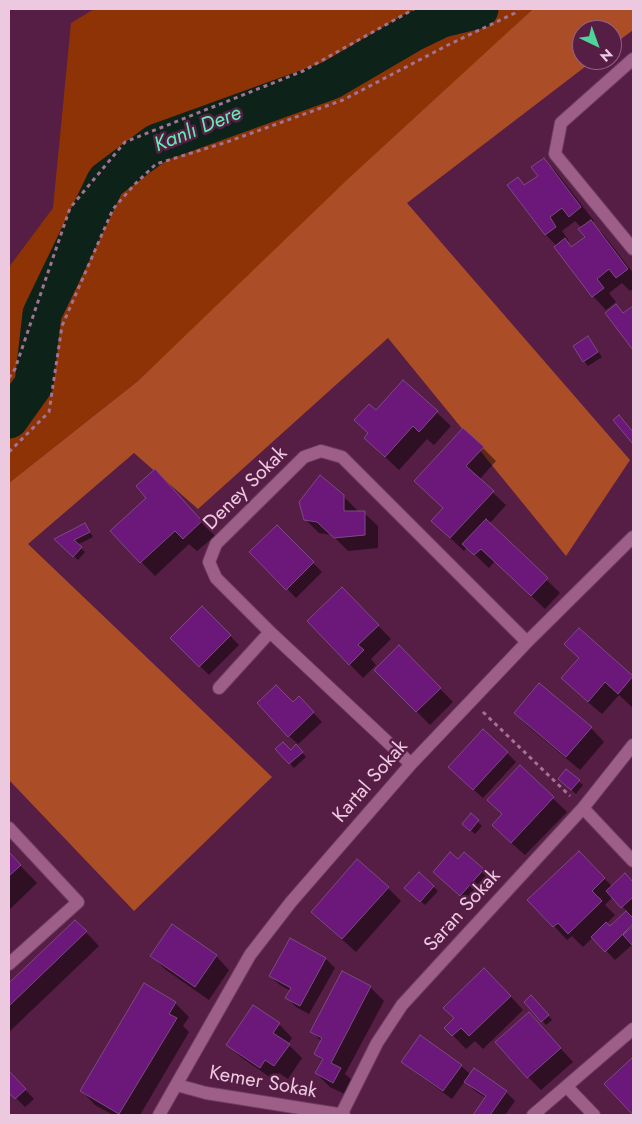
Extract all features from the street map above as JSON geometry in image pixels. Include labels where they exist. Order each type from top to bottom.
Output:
[{"type":"street","points":[[633,59],[561,123],[555,154],[633,249]]},
{"type":"street","name":"Deney Sokak","points":[[411,764],[270,632],[216,578],[209,562],[216,544],[304,457],[320,450],[342,457],[527,642]]},
{"type":"street","name":"Kartal Sokak","points":[[159,1115],[250,956],[291,902],[411,764],[527,642],[633,537]]},
{"type":"street","points":[[218,688],[270,632]]},
{"type":"street","name":"Saran Sokak","points":[[342,1115],[377,1043],[402,1005],[582,808],[633,745]]},
{"type":"street","points":[[582,808],[633,861]]},
{"type":"street","points":[[9,828],[78,902],[9,964]]},
{"type":"street","points":[[533,1115],[633,1029]]},
{"type":"street","name":"Kemer Sokak","points":[[177,1085],[206,1093],[342,1115]]},
{"type":"street","points":[[567,1087],[594,1115]]},
{"type":"path","points":[[9,378],[15,369],[70,208],[125,142],[303,71],[414,9]]},
{"type":"path","points":[[9,452],[49,412],[62,326],[113,209],[156,164],[227,142],[343,100],[448,45],[515,13],[518,9]]},
{"type":"path","points":[[472,701],[582,808]]},
{"type":"shaded area","points":[[94,9],[533,9],[138,381],[9,483],[9,267],[53,208],[71,23]]},
{"type":"shaded area","points":[[533,9],[633,9],[633,30],[622,38],[622,20],[572,20],[572,70],[581,70],[407,203],[630,460],[566,556],[388,338],[198,509],[134,453],[28,544],[272,777],[134,911],[9,780],[9,483],[138,381],[348,179]]},
{"type":"building","points":[[544,158],[581,207],[569,217],[562,208],[550,217],[556,227],[545,235],[507,185],[518,177],[524,185],[538,176],[531,167]]},
{"type":"building","points":[[591,220],[628,269],[616,278],[609,269],[597,279],[604,288],[592,297],[554,247],[565,238],[571,247],[585,237],[578,229]]},
{"type":"building","points":[[616,304],[623,313],[633,306],[633,350],[605,313]]},
{"type":"building","points":[[588,336],[598,352],[583,362],[573,346]]},
{"type":"building","points":[[403,380],[438,411],[419,432],[413,426],[385,457],[364,438],[368,433],[354,420],[369,404],[376,410]]},
{"type":"building","points":[[619,415],[633,432],[633,444],[613,420]]},
{"type":"building","points":[[463,428],[484,447],[466,466],[494,491],[450,538],[431,521],[443,508],[414,481]]},
{"type":"building","points":[[155,469],[202,521],[183,539],[175,531],[140,563],[110,531],[146,498],[136,486]]},
{"type":"building","points":[[320,475],[344,495],[344,511],[365,511],[365,535],[334,538],[317,522],[304,520],[299,502]]},
{"type":"building","points":[[486,519],[548,578],[531,596],[481,549],[474,555],[462,544]]},
{"type":"building","points":[[85,523],[90,532],[74,540],[82,547],[73,557],[54,539]]},
{"type":"building","points":[[277,525],[314,562],[286,590],[249,552]]},
{"type":"building","points":[[342,587],[379,625],[358,645],[364,650],[349,665],[307,621]]},
{"type":"building","points":[[202,606],[231,635],[199,667],[170,638]]},
{"type":"building","points":[[579,628],[633,676],[618,694],[605,682],[588,702],[561,678],[579,658],[564,644]]},
{"type":"building","points":[[399,645],[441,688],[416,712],[374,670]]},
{"type":"building","points":[[539,683],[592,727],[566,757],[514,713]]},
{"type":"building","points":[[276,685],[293,702],[299,696],[314,712],[288,737],[257,703]]},
{"type":"building","points":[[483,729],[508,752],[473,790],[448,767]]},
{"type":"building","points":[[283,742],[291,750],[296,744],[303,752],[289,764],[275,749]]},
{"type":"building","points":[[520,765],[554,797],[511,843],[492,825],[502,814],[487,800]]},
{"type":"building","points":[[566,769],[580,780],[571,790],[558,779]]},
{"type":"building","points":[[471,813],[479,820],[470,831],[462,824]]},
{"type":"building","points":[[579,851],[605,878],[592,891],[602,901],[568,934],[558,923],[553,927],[527,900]]},
{"type":"building","points":[[9,852],[21,865],[9,876]]},
{"type":"building","points":[[450,852],[458,859],[464,852],[484,869],[460,896],[433,872]]},
{"type":"building","points":[[357,859],[389,887],[342,939],[311,912]]},
{"type":"building","points":[[419,872],[434,886],[420,902],[404,888]]},
{"type":"building","points":[[625,873],[633,882],[633,897],[621,908],[606,891]]},
{"type":"building","points":[[626,911],[633,918],[633,924],[605,952],[591,937],[606,922],[610,926]]},
{"type":"building","points":[[75,920],[87,931],[9,1006],[9,983]]},
{"type":"building","points":[[172,924],[217,955],[195,987],[150,956]]},
{"type":"building","points":[[633,926],[633,946],[623,935]]},
{"type":"building","points":[[290,938],[326,958],[300,1006],[285,998],[291,988],[269,976]]},
{"type":"building","points":[[484,968],[511,996],[469,1036],[461,1028],[452,1036],[444,1028],[454,1018],[443,1008]]},
{"type":"building","points":[[342,971],[371,986],[331,1063],[341,1068],[333,1083],[315,1073],[323,1059],[314,1054],[322,1038],[310,1032]]},
{"type":"building","points":[[144,983],[176,1002],[169,1014],[177,1018],[119,1114],[80,1091]]},
{"type":"building","points":[[531,995],[549,1015],[541,1022],[524,1002]]},
{"type":"building","points":[[253,1005],[280,1023],[273,1033],[290,1044],[274,1066],[265,1060],[260,1068],[226,1045]]},
{"type":"building","points":[[529,1012],[561,1048],[527,1078],[495,1042]]},
{"type":"building","points":[[420,1035],[462,1065],[443,1091],[401,1062]]},
{"type":"building","points":[[633,1057],[633,1115],[604,1084]]},
{"type":"building","points":[[474,1068],[507,1091],[490,1115],[473,1115],[486,1096],[464,1082]]},
{"type":"building","points":[[9,1071],[26,1089],[15,1099],[9,1093]]},
{"type":"waterway","name":"Kanlı Dere","points":[[9,419],[34,384],[42,314],[106,181],[157,143],[331,80],[413,32],[442,18],[479,9]]}]
